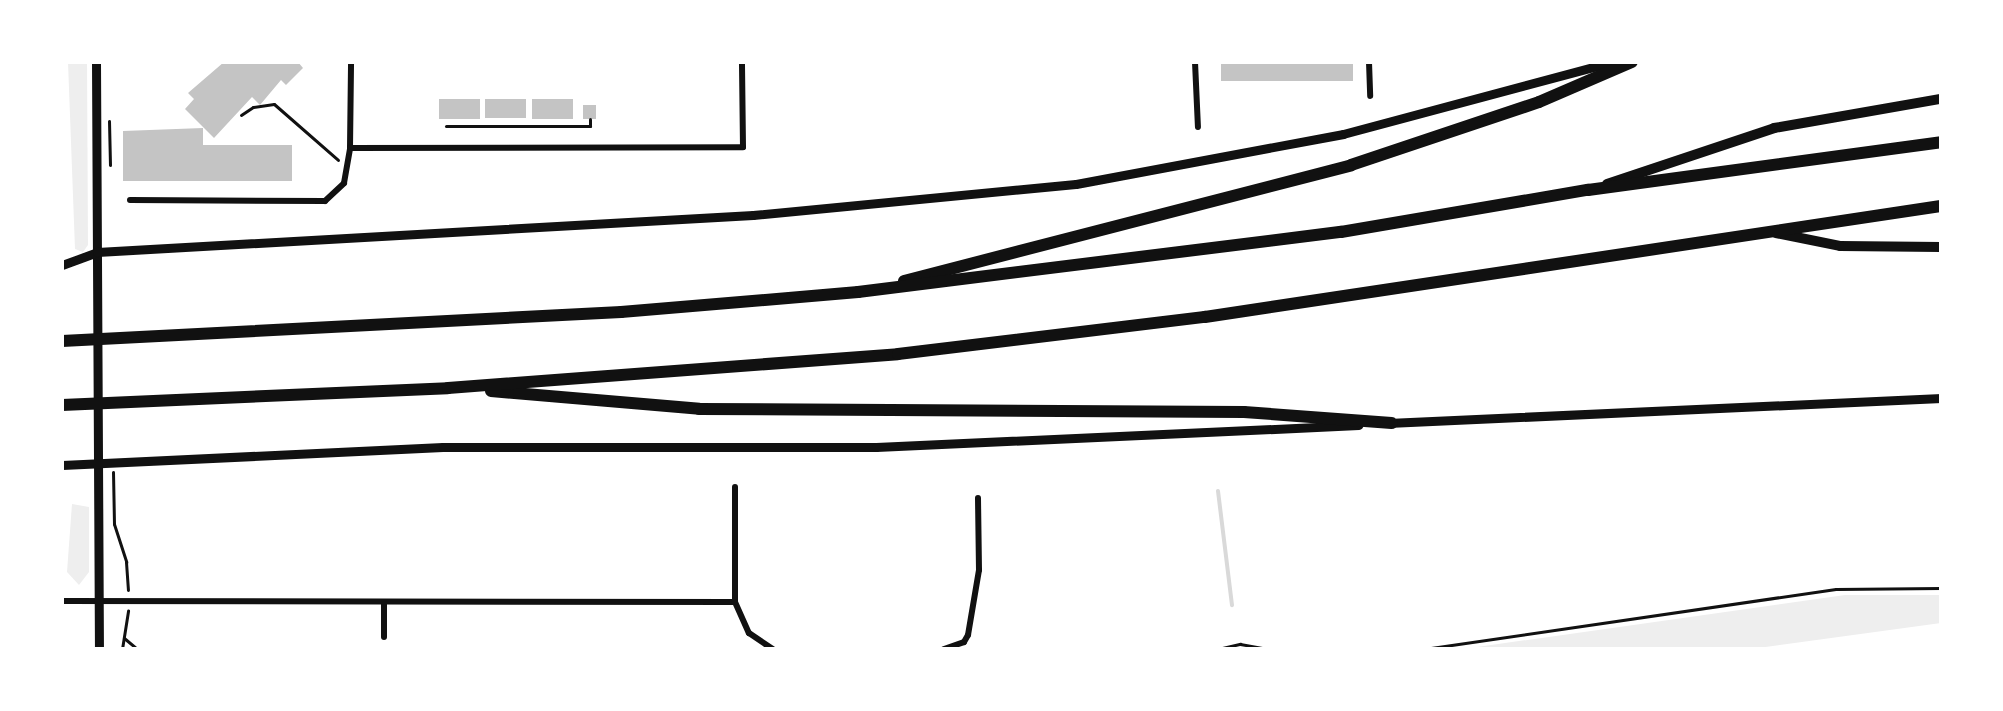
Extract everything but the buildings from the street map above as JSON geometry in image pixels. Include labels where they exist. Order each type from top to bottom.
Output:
[{"type":"highway","points":[[858,292],[1351,165],[1539,102],[1632,62]]},
{"type":"highway","points":[[62,341],[621,312],[858,292],[1341,232],[1588,190],[1934,142]]},
{"type":"highway","points":[[62,405],[448,388],[695,372],[1076,334],[1759,230],[1941,206]]},
{"type":"highway","points":[[448,388],[699,409],[1244,412],[1392,423]]},
{"type":"main road","points":[[96,62],[99,649]]},
{"type":"main road","points":[[62,265],[97,252],[753,215],[1001,194],[1179,167],[1343,134],[1611,62]]},
{"type":"main road","points":[[1588,190],[1774,128],[1941,99]]},
{"type":"main road","points":[[1759,230],[1840,246],[1941,247]]},
{"type":"main road","points":[[62,465],[443,447],[891,446],[1941,398]]},
{"type":"street","points":[[130,200],[325,201],[344,183],[349,163],[351,62]]},
{"type":"street","points":[[350,148],[743,147],[742,62]]},
{"type":"street","points":[[1195,62],[1198,127]]},
{"type":"street","points":[[1369,62],[1370,96]]},
{"type":"street","points":[[735,487],[735,602],[749,633],[773,649]]},
{"type":"street","points":[[944,649],[964,642],[968,635],[979,570],[978,498]]},
{"type":"street","points":[[62,601],[384,604],[735,602]]},
{"type":"street","points":[[384,604],[384,637]]},
{"type":"path","points":[[241,115],[253,107],[274,104],[349,163]]},
{"type":"path","points":[[446,126],[590,126],[590,119]]},
{"type":"path","points":[[113,498],[128,583]]},
{"type":"path","points":[[1424,649],[1836,589],[1941,588]]},
{"type":"path","points":[[122,649],[127,620]]},
{"type":"path","points":[[124,638],[137,649]]},
{"type":"path","points":[[1218,649],[1240,644],[1268,649]]},
{"type":"shaded area","points":[[68,62],[87,62],[88,245],[83,252],[75,249]]},
{"type":"shaded area","points":[[72,504],[89,507],[89,572],[79,585],[67,572]]},
{"type":"shaded area","points":[[1845,595],[1941,595],[1941,623],[1751,649],[1463,649]]},
{"type":"waterway","points":[[1218,491],[1232,605]]}]
